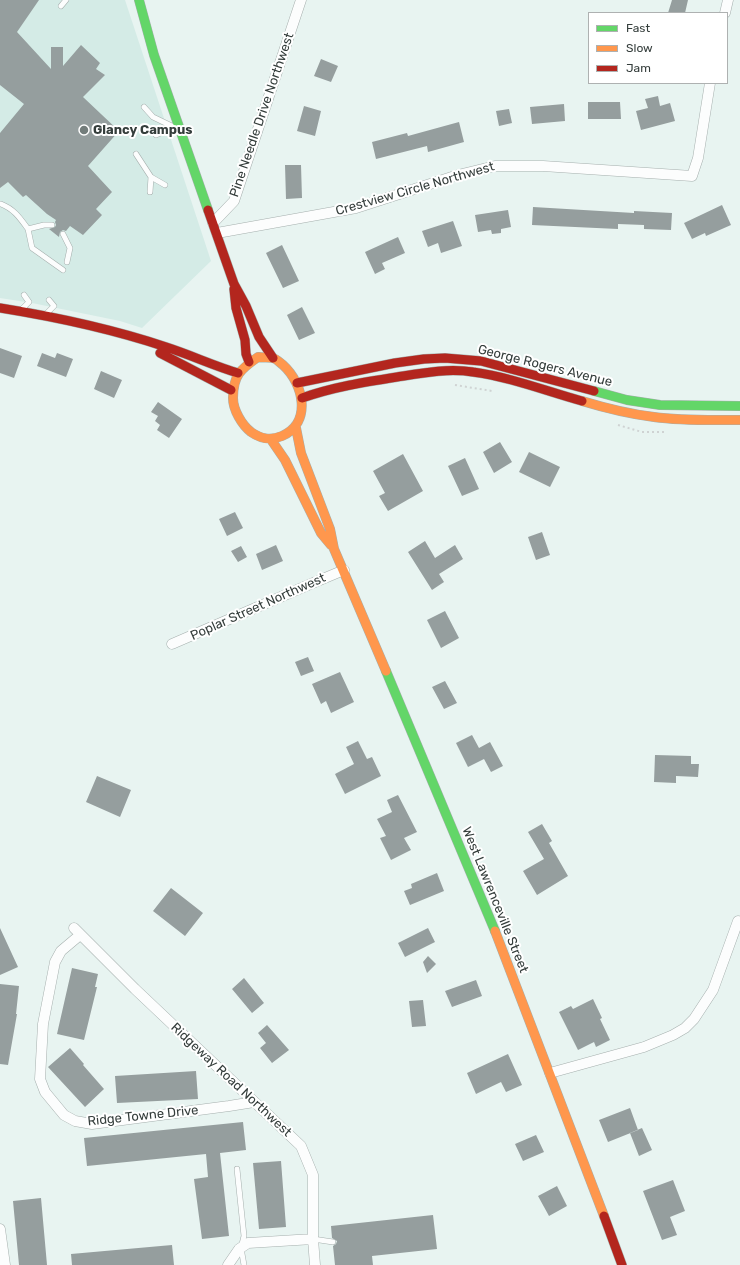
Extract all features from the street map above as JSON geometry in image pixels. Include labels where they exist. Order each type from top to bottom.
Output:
[{"type":"street","points":[[139,0],[176,129],[217,233],[234,284],[246,306],[259,337],[273,358],[286,367],[297,383],[302,398],[301,414],[296,428],[284,438],[272,441],[263,439],[251,433],[242,424],[234,408],[232,390],[238,373],[249,362],[258,358],[273,358]]},
{"type":"street","name":"Pine Needle Drive Northwest","points":[[213,223],[234,201],[301,0]]},
{"type":"street","points":[[725,12],[728,0]]},
{"type":"street","name":"Crestview Circle Northwest","points":[[217,233],[356,208],[458,175],[494,166],[543,166],[692,176],[698,158],[710,84]]},
{"type":"street","points":[[234,284],[236,308],[245,340],[246,354],[249,362]]},
{"type":"street","points":[[0,308],[45,315],[83,324],[167,347],[215,366],[238,373]]},
{"type":"street","points":[[134,338],[232,390]]},
{"type":"street","name":"George Rogers Avenue","points":[[297,383],[395,363],[445,358],[480,361],[627,400],[660,406],[740,406]]},
{"type":"street","name":"George Rogers Avenue","points":[[302,398],[323,390],[355,383],[433,371],[450,370],[473,372],[513,381],[582,401],[642,416],[662,419],[740,420]]},
{"type":"street","name":"West Lawrenceville Street","points":[[296,428],[301,453],[330,529],[334,549]]},
{"type":"street","name":"West Lawrenceville Street","points":[[272,441],[285,460],[322,533],[334,549],[344,570],[501,945],[622,1265]]},
{"type":"street","name":"Poplar Street Northwest","points":[[172,644],[313,582],[344,570]]},
{"type":"street","points":[[550,1073],[644,1046],[673,1035],[685,1028],[694,1019],[713,990],[738,921]]},
{"type":"street","name":"Ridgeway Road Northwest","points":[[77,932],[140,994],[301,1146],[313,1175],[313,1238],[315,1265]]},
{"type":"street","name":"Ridge Towne Drive","points":[[77,932],[61,951],[55,962],[43,1024],[40,1079],[45,1092],[64,1115],[75,1122],[92,1124],[254,1102]]},
{"type":"street","points":[[0,1229],[4,1265]]},
{"type":"street","points":[[228,1265],[239,1249],[248,1244],[313,1238]]},
{"type":"lane","points":[[61,6],[66,0]]},
{"type":"lane","points":[[144,107],[152,117],[176,129]]},
{"type":"lane","points":[[156,135],[176,129]]},
{"type":"lane","points":[[136,154],[150,177],[165,185]]},
{"type":"lane","points":[[150,177],[150,192]]},
{"type":"lane","points":[[0,206],[7,206],[18,214],[28,229],[32,248],[63,270]]},
{"type":"lane","points":[[28,229],[44,225],[52,225]]},
{"type":"lane","points":[[63,234],[70,248],[67,262]]},
{"type":"lane","points":[[20,311],[29,302],[24,295]]},
{"type":"lane","points":[[45,315],[54,306],[49,300]]},
{"type":"lane","points":[[237,1169],[244,1236],[242,1248],[244,1265]]},
{"type":"lane","points":[[313,1238],[333,1242]]},
{"type":"path","points":[[453,384],[499,392]]},
{"type":"path","points":[[612,423],[642,432],[666,432]]},
{"type":"shaded area","name":"Glancy Campus","points":[[0,0],[125,0],[211,261],[142,328],[120,321],[0,298]]},
{"type":"building","points":[[0,0],[39,0],[17,32],[51,69],[51,47],[63,47],[63,66],[81,45],[100,63],[96,69],[105,75],[83,97],[119,131],[88,166],[112,192],[96,209],[102,215],[83,235],[70,226],[66,231],[63,230],[60,232],[59,237],[49,229],[55,227],[56,220],[26,195],[23,197],[8,182],[0,188],[0,133],[24,104],[0,85]]},
{"type":"building","points":[[672,0],[688,0],[685,12],[668,12]]},
{"type":"building","points":[[321,59],[338,66],[331,82],[314,76]]},
{"type":"building","points":[[658,96],[660,106],[670,103],[675,121],[641,130],[636,111],[648,108],[645,99]]},
{"type":"building","points":[[588,102],[620,102],[621,119],[588,119]]},
{"type":"building","points":[[564,104],[565,121],[532,124],[530,107]]},
{"type":"building","points":[[304,106],[321,111],[315,136],[297,131]]},
{"type":"building","points":[[509,109],[512,123],[499,126],[496,111]]},
{"type":"building","points":[[459,122],[464,142],[428,152],[427,146],[376,159],[372,142],[407,133],[408,136]]},
{"type":"building","points":[[285,165],[301,165],[302,198],[286,199]]},
{"type":"building","points":[[722,205],[731,225],[706,236],[705,233],[692,239],[684,223]]},
{"type":"building","points":[[533,207],[634,213],[634,211],[672,213],[671,230],[644,229],[644,225],[618,224],[618,229],[532,225]]},
{"type":"building","points":[[508,210],[511,227],[501,229],[501,233],[492,234],[491,230],[478,232],[475,215]]},
{"type":"building","points":[[453,221],[462,246],[441,253],[438,243],[428,247],[422,231]]},
{"type":"building","points":[[398,237],[405,253],[382,263],[385,269],[375,274],[365,252]]},
{"type":"building","points":[[282,245],[299,281],[283,288],[266,253]]},
{"type":"building","points":[[302,307],[315,333],[299,340],[287,315]]},
{"type":"building","points":[[0,348],[22,356],[14,378],[0,373]]},
{"type":"building","points":[[42,353],[55,358],[57,353],[73,359],[66,377],[37,366]]},
{"type":"building","points":[[101,371],[122,380],[114,398],[94,389]]},
{"type":"building","points":[[158,402],[182,419],[169,438],[157,430],[160,425],[155,421],[158,416],[151,412]]},
{"type":"building","points":[[500,442],[512,462],[494,473],[483,452]]},
{"type":"building","points":[[529,452],[560,467],[550,487],[519,472]]},
{"type":"building","points":[[403,454],[423,491],[388,511],[379,496],[385,493],[373,471]]},
{"type":"building","points":[[465,458],[479,489],[462,496],[448,466]]},
{"type":"building","points":[[235,512],[243,528],[227,536],[219,519]]},
{"type":"building","points":[[542,532],[550,555],[536,560],[528,537]]},
{"type":"building","points":[[425,541],[435,558],[455,545],[463,559],[439,574],[444,582],[432,590],[408,552]]},
{"type":"building","points":[[276,545],[283,561],[262,570],[256,554]]},
{"type":"building","points":[[241,546],[247,557],[238,562],[231,551]]},
{"type":"building","points":[[445,611],[459,638],[441,648],[427,620]]},
{"type":"building","points":[[308,657],[314,671],[301,676],[295,662]]},
{"type":"building","points":[[340,672],[354,702],[331,713],[326,701],[321,704],[312,684]]},
{"type":"building","points":[[445,681],[457,703],[444,709],[432,687]]},
{"type":"building","points":[[472,735],[479,748],[490,742],[503,766],[491,772],[484,759],[468,767],[456,743]]},
{"type":"building","points":[[358,741],[367,759],[372,757],[381,776],[345,794],[335,774],[354,764],[346,747]]},
{"type":"building","points":[[655,755],[691,756],[691,764],[699,764],[698,777],[676,776],[676,783],[654,782]]},
{"type":"building","points":[[97,776],[131,790],[120,817],[86,802]]},
{"type":"building","points":[[398,795],[417,832],[404,838],[411,850],[391,860],[380,838],[386,836],[377,819],[392,812],[387,800]]},
{"type":"building","points":[[542,824],[552,841],[549,843],[568,876],[537,895],[523,871],[544,859],[528,832]]},
{"type":"building","points":[[437,873],[444,891],[410,905],[404,891],[412,888],[411,884]]},
{"type":"building","points":[[171,888],[203,913],[185,936],[153,911]]},
{"type":"building","points":[[0,928],[18,967],[0,975]]},
{"type":"building","points":[[428,928],[435,942],[405,957],[398,943]]},
{"type":"building","points":[[428,956],[436,964],[427,973],[423,962]]},
{"type":"building","points":[[72,968],[98,974],[95,987],[97,987],[84,1040],[57,1034]]},
{"type":"building","points":[[244,978],[264,1003],[252,1013],[232,989]]},
{"type":"building","points":[[476,980],[482,996],[452,1007],[445,991]]},
{"type":"building","points":[[0,984],[19,986],[17,1014],[8,1065],[0,1064]]},
{"type":"building","points":[[593,999],[610,1040],[596,1047],[594,1042],[578,1050],[559,1012],[571,1006],[573,1009]]},
{"type":"building","points":[[423,1000],[426,1026],[412,1027],[409,1001]]},
{"type":"building","points":[[267,1025],[289,1050],[272,1063],[260,1048],[266,1043],[258,1033]]},
{"type":"building","points":[[70,1048],[104,1089],[85,1107],[48,1067]]},
{"type":"building","points":[[508,1054],[522,1085],[506,1092],[501,1082],[476,1094],[467,1073]]},
{"type":"building","points":[[196,1071],[198,1099],[117,1103],[115,1076]]},
{"type":"building","points":[[630,1108],[638,1130],[608,1142],[599,1120]]},
{"type":"building","points":[[243,1122],[246,1150],[220,1153],[229,1236],[202,1239],[194,1179],[208,1177],[206,1154],[87,1166],[84,1138]]},
{"type":"building","points":[[642,1128],[652,1150],[639,1156],[630,1133]]},
{"type":"building","points":[[536,1135],[544,1152],[523,1161],[515,1144]]},
{"type":"building","points":[[281,1161],[286,1227],[259,1229],[253,1163]]},
{"type":"building","points":[[673,1180],[685,1211],[670,1217],[677,1235],[662,1240],[643,1191]]},
{"type":"building","points":[[557,1186],[567,1206],[549,1216],[538,1196]]},
{"type":"building","points":[[41,1198],[47,1265],[19,1265],[13,1201]]},
{"type":"building","points":[[433,1215],[437,1249],[372,1256],[373,1265],[335,1265],[333,1246],[337,1241],[332,1238],[331,1226]]},
{"type":"building","points":[[172,1245],[174,1265],[72,1265],[71,1254]]},
{"type":"traffic: fast","points":[[139,0],[154,55],[208,210]]},
{"type":"traffic: fast","points":[[594,391],[627,400],[660,405],[740,406]]},
{"type":"traffic: fast","points":[[386,671],[495,931]]},
{"type":"traffic: slow","points":[[258,357],[273,358],[283,365],[296,382],[302,403],[298,422],[292,430],[282,436],[270,439],[262,438],[251,432],[241,421],[233,403],[233,390],[236,378],[247,365],[258,357]]},
{"type":"traffic: slow","points":[[582,401],[645,416],[697,420],[740,420]]},
{"type":"traffic: slow","points":[[296,428],[301,453],[330,529],[334,549],[386,671]]},
{"type":"traffic: slow","points":[[272,441],[285,460],[321,533],[331,545]]},
{"type":"traffic: slow","points":[[495,931],[604,1216]]},
{"type":"traffic: jam","points":[[208,210],[234,284],[246,306],[259,337],[273,358]]},
{"type":"traffic: jam","points":[[234,289],[236,308],[245,340],[246,354],[249,362]]},
{"type":"traffic: jam","points":[[0,308],[42,315],[105,329],[175,350],[238,373]]},
{"type":"traffic: jam","points":[[160,353],[231,390]]},
{"type":"traffic: jam","points":[[297,383],[395,363],[445,358],[481,361],[594,391]]},
{"type":"traffic: jam","points":[[302,398],[361,383],[425,373],[464,371],[501,377],[582,401]]},
{"type":"traffic: jam","points":[[604,1216],[622,1265]]},
{"type":"place","name":"Glancy Campus","points":[[84,130]]}]
